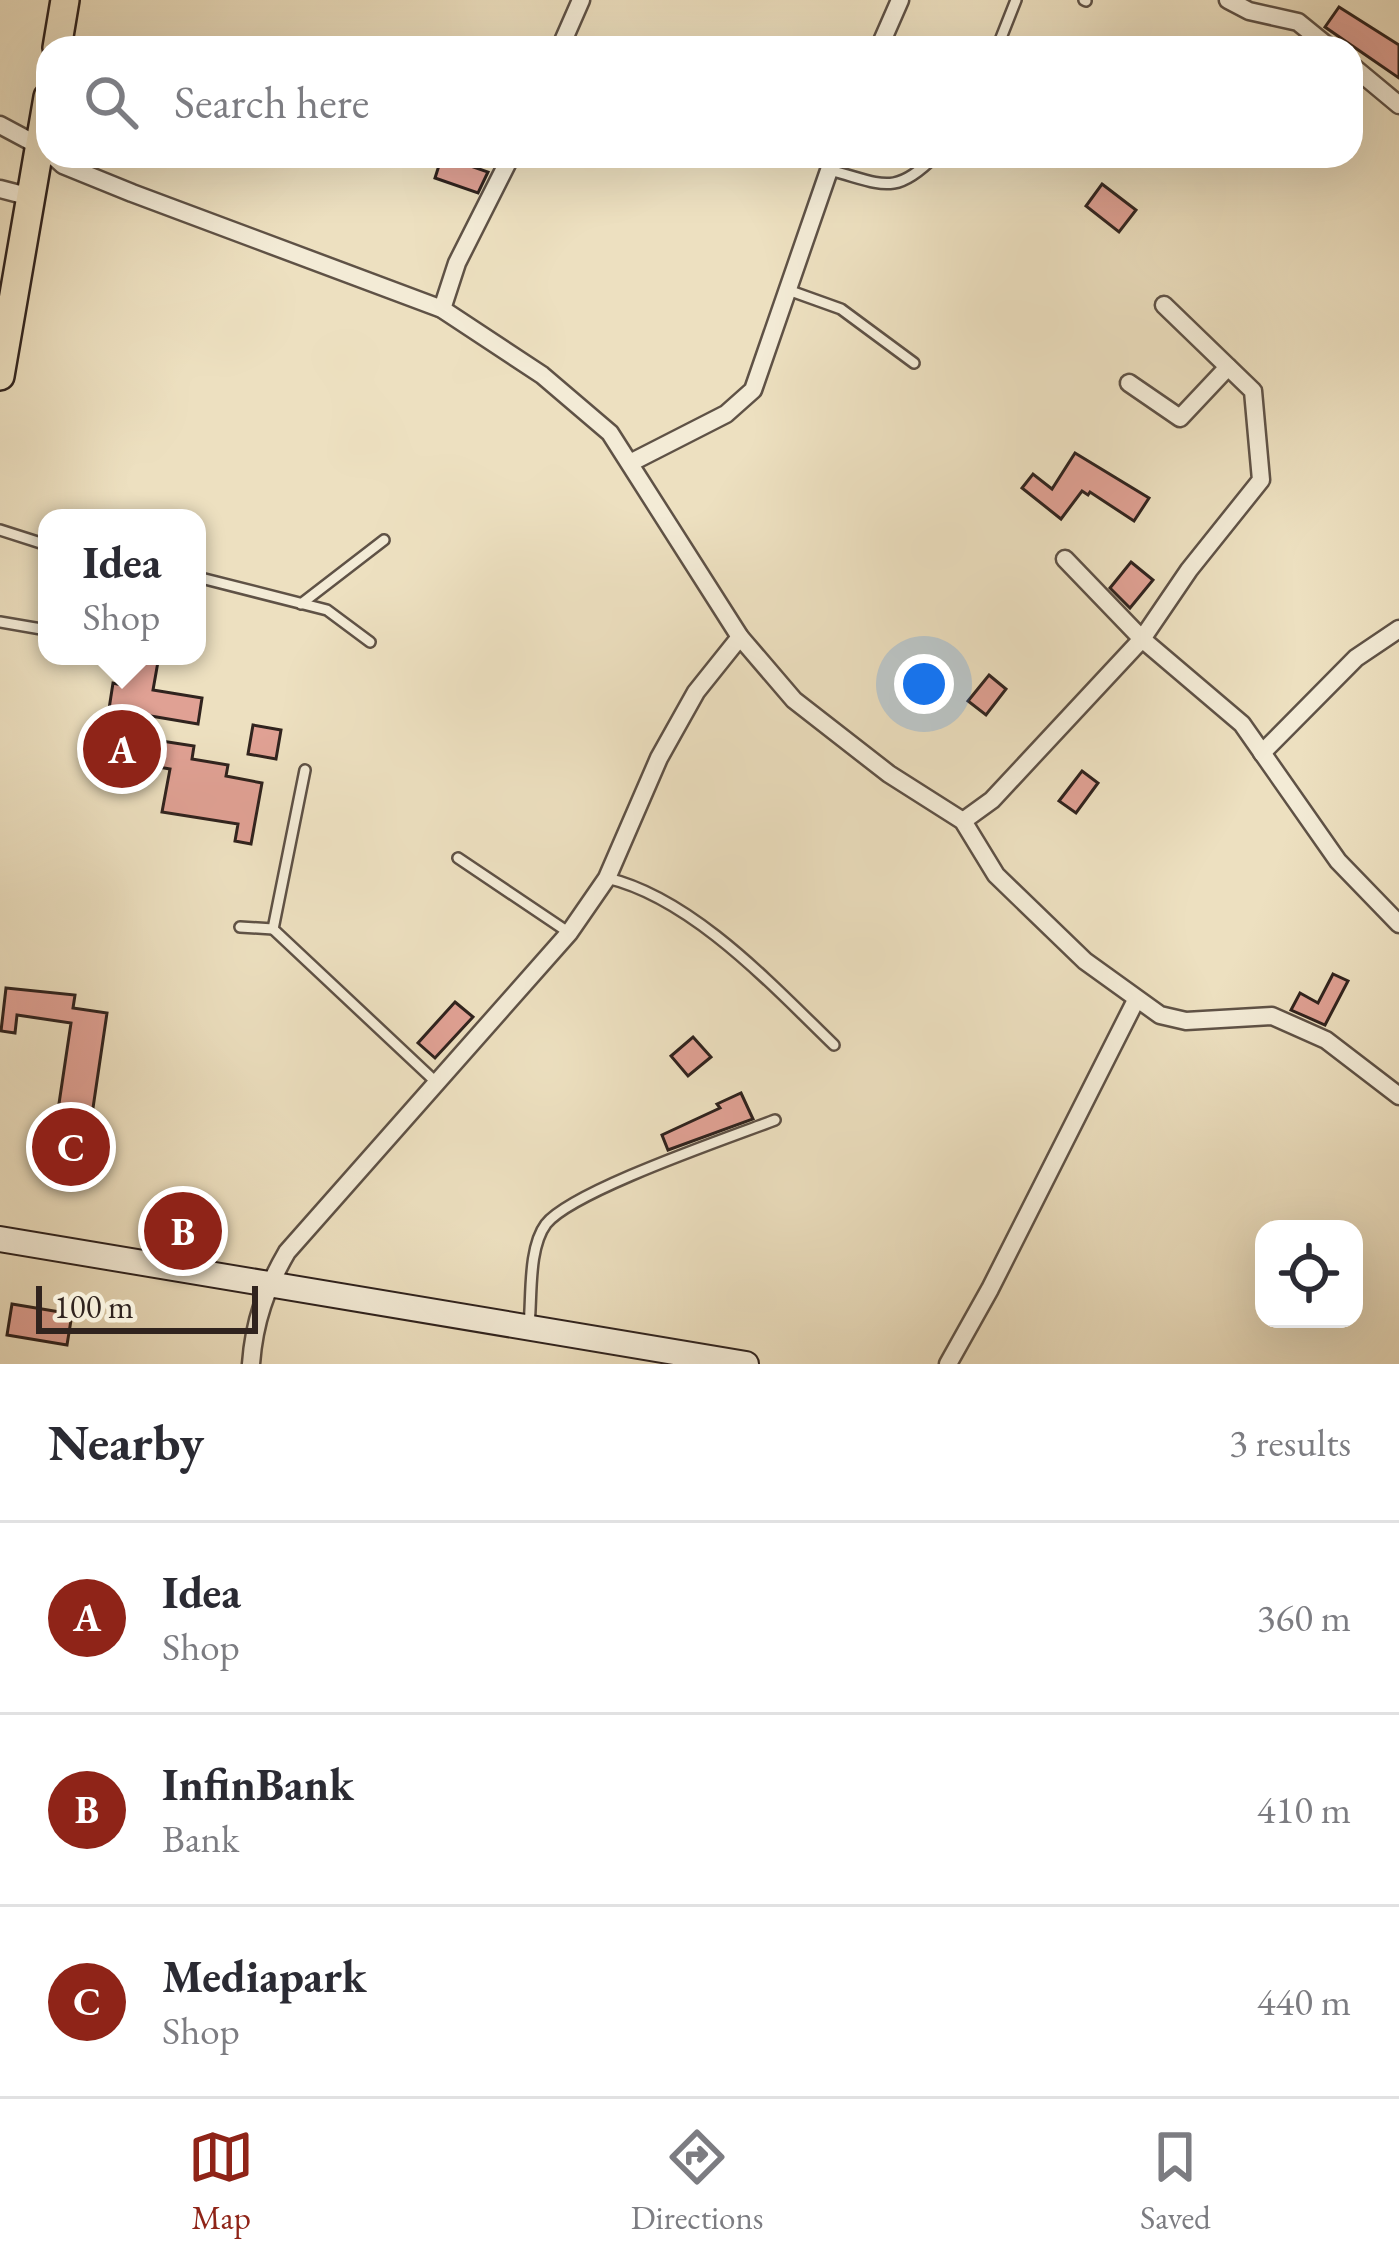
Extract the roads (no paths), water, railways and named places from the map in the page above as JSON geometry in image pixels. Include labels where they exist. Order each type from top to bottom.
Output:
[{"type":"main road","points":[[59,36],[65,0]]},
{"type":"main road","points":[[0,376],[31,196],[41,168]]},
{"type":"main road","points":[[0,1239],[746,1364]]},
{"type":"street","points":[[565,36],[581,0]]},
{"type":"street","points":[[884,36],[900,0]]},
{"type":"street","points":[[1228,0],[1249,11],[1298,22],[1315,36]]},
{"type":"street","points":[[1363,75],[1399,105]]},
{"type":"street","points":[[0,124],[36,145]]},
{"type":"street","points":[[71,168],[442,309],[542,375],[610,433],[740,637],[794,700],[889,775],[963,821],[996,874],[1085,961],[1160,1015],[1186,1021],[1272,1016],[1326,1040],[1399,1096]]},
{"type":"street","points":[[442,309],[457,263],[505,168]]},
{"type":"street","points":[[630,463],[726,414],[753,390],[830,168]]},
{"type":"street","points":[[0,189],[31,196]]},
{"type":"street","points":[[963,821],[992,800],[1142,639],[1189,570],[1261,480],[1253,391],[1164,305]]},
{"type":"street","points":[[1129,383],[1180,418],[1228,367]]},
{"type":"street","points":[[1065,559],[1142,639],[1242,724],[1338,861],[1399,924]]},
{"type":"street","points":[[1262,753],[1356,658],[1399,629]]},
{"type":"street","points":[[251,1364],[253,1334],[268,1284],[287,1252],[568,933],[607,878],[696,692],[740,637]]},
{"type":"street","points":[[948,1364],[1136,1000]]},
{"type":"lane","points":[[1002,36],[1016,0]]},
{"type":"lane","points":[[845,168],[894,186],[914,178],[923,168]]},
{"type":"lane","points":[[788,290],[841,308],[914,363]]},
{"type":"lane","points":[[0,530],[38,542]]},
{"type":"lane","points":[[301,604],[383,540]]},
{"type":"lane","points":[[206,580],[327,610],[370,642]]},
{"type":"lane","points":[[0,622],[38,628]]},
{"type":"lane","points":[[272,929],[305,770]]},
{"type":"lane","points":[[458,857],[568,933]]},
{"type":"lane","points":[[607,878],[639,885],[715,936],[834,1045]]},
{"type":"lane","points":[[240,927],[272,929],[437,1083]]},
{"type":"lane","points":[[528,1328],[536,1251],[545,1226],[555,1217],[631,1177],[775,1120]]},
{"type":"place","name":"Idea","points":[[122,749]]},
{"type":"place","name":"Mediapark","points":[[71,1147]]},
{"type":"place","name":"InfinBank","points":[[183,1231]]}]
